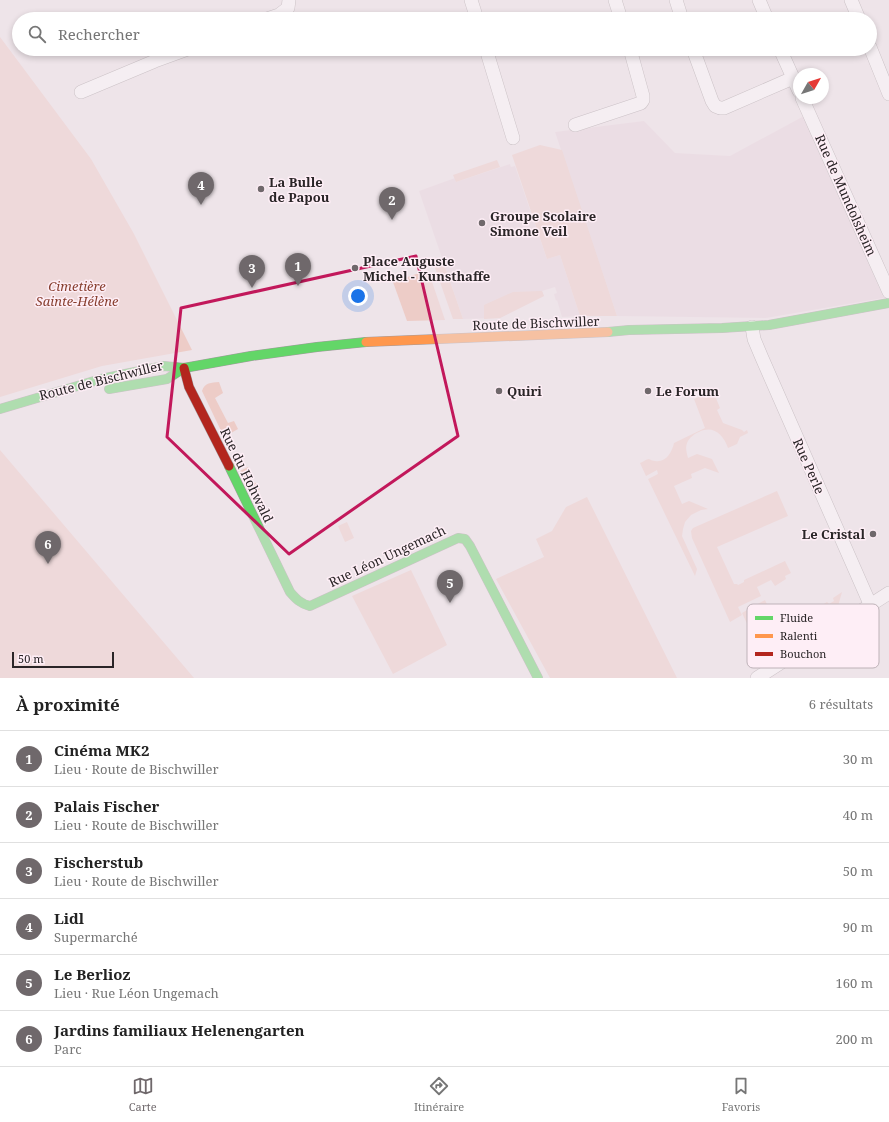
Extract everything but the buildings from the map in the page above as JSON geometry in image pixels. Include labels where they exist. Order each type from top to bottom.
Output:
[{"type":"main road","name":"Route de Bischwiller","points":[[0,409],[101,379],[137,371],[164,366],[184,368],[251,356],[348,343],[615,332],[629,330],[752,327],[889,303]]},
{"type":"main road","name":"Route de Bischwiller","points":[[103,390],[167,378],[184,368]]},
{"type":"main road","name":"Rue du Hohwald","points":[[184,368],[189,387],[240,487],[290,592]]},
{"type":"main road","name":"Rue Léon Ungemach","points":[[290,592],[296,600],[303,605],[310,606],[458,538],[465,539],[538,678]]},
{"type":"street","points":[[282,12],[288,8],[289,0]]},
{"type":"street","points":[[472,0],[475,12]]},
{"type":"street","points":[[615,0],[619,12]]},
{"type":"street","points":[[676,0],[680,12]]},
{"type":"street","points":[[759,0],[764,12]]},
{"type":"street","points":[[851,0],[856,12]]},
{"type":"street","points":[[81,92],[102,82],[170,56]]},
{"type":"street","points":[[488,56],[513,138]]},
{"type":"street","points":[[575,126],[641,103],[643,96],[632,56]]},
{"type":"street","points":[[696,56],[712,101],[715,106],[720,108],[724,108],[793,78],[783,56]]},
{"type":"street","points":[[874,56],[889,94]]},
{"type":"street","name":"Rue de Mundolsheim","points":[[805,104],[889,292]]},
{"type":"street","name":"Rue Perle","points":[[752,327],[754,338],[762,358],[870,604]]},
{"type":"street","points":[[870,604],[889,593]]},
{"type":"street","points":[[756,678],[771,668]]},
{"type":"highlighted area","points":[[416,256],[458,436],[289,554],[167,437],[181,308]]},
{"type":"shaded area","points":[[815,110],[889,275],[889,297],[766,318],[617,316],[555,132],[644,121],[675,153],[730,156]]},
{"type":"shaded area","name":"Groupe Scolaire Simone Veil","points":[[510,164],[511,167],[515,166],[547,259],[560,255],[580,316],[562,317],[554,294],[557,293],[555,287],[542,291],[544,296],[500,318],[463,319],[419,191],[455,178],[456,182]]},
{"type":"green space","name":"Cimetière Sainte-Hélène","points":[[0,37],[12,53],[12,56],[14,56],[91,159],[134,234],[192,350],[102,366],[0,397]]},
{"type":"green space","points":[[540,145],[562,150],[617,316],[580,316],[560,255],[547,259],[512,155]]},
{"type":"green space","points":[[497,160],[500,167],[456,182],[453,175]]},
{"type":"green space","points":[[444,262],[463,319],[453,319],[434,265]]},
{"type":"green space","points":[[428,270],[445,320],[407,321],[393,282]]},
{"type":"green space","points":[[542,291],[544,296],[500,318],[484,319],[484,305],[513,292]]},
{"type":"green space","points":[[219,382],[223,393],[215,398],[228,423],[234,421],[238,429],[224,437],[202,391],[207,384]]},
{"type":"green space","points":[[713,391],[720,408],[717,410],[723,423],[744,432],[747,430],[748,433],[740,437],[737,444],[728,448],[717,432],[713,430],[704,430],[690,438],[686,445],[688,458],[697,454],[712,459],[719,473],[705,468],[691,474],[692,478],[674,486],[682,504],[689,501],[708,509],[701,510],[691,515],[685,522],[683,529],[682,536],[697,569],[695,576],[648,479],[658,474],[657,470],[646,476],[640,463],[648,459],[659,461],[665,459],[672,450],[674,443],[705,428],[694,399]]},
{"type":"green space","points":[[0,450],[194,678],[0,678]]},
{"type":"green space","points":[[248,467],[252,482],[256,483],[260,489],[252,494],[240,471]]},
{"type":"green space","points":[[777,491],[788,516],[717,547],[734,584],[738,585],[744,582],[744,580],[785,561],[791,573],[785,576],[786,579],[775,586],[771,580],[757,587],[761,596],[738,607],[742,615],[730,622],[692,538],[691,531],[693,528]]},
{"type":"green space","points":[[587,497],[677,678],[550,678],[496,579],[544,557],[536,539],[552,531],[566,507]]},
{"type":"green space","points":[[347,522],[354,538],[345,542],[338,526]]},
{"type":"green space","points":[[411,570],[447,645],[393,674],[352,596]]},
{"type":"green space","points":[[842,592],[839,604],[829,604],[834,601],[833,598]]},
{"type":"green space","points":[[765,600],[767,604],[758,604]]},
{"type":"green space","points":[[747,610],[747,624],[742,613]]},
{"type":"traffic: fast","points":[[608,332],[769,325],[889,303]]},
{"type":"traffic: fast","points":[[0,409],[101,379],[164,366],[184,368],[251,356],[366,342]]},
{"type":"traffic: fast","points":[[109,389],[167,379],[184,368]]},
{"type":"traffic: fast","points":[[229,466],[290,592],[299,601],[310,606],[458,538],[465,539],[538,678]]},
{"type":"traffic: slow","points":[[366,342],[608,332]]},
{"type":"traffic: jam","points":[[184,368],[189,387],[229,466]]},
{"type":"place","name":"La Bulle de Papou","points":[[261,189]]},
{"type":"place","name":"Lidl","points":[[201,205]]},
{"type":"place","name":"Palais Fischer","points":[[392,220]]},
{"type":"place","name":"Groupe Scolaire Simone Veil","points":[[482,223]]},
{"type":"place","name":"Place Auguste Michel - Kunsthaffe","points":[[355,268]]},
{"type":"place","name":"Cinéma MK2","points":[[298,286]]},
{"type":"place","name":"Fischerstub","points":[[252,288]]},
{"type":"place","name":"Quiri","points":[[499,391]]},
{"type":"place","name":"Le Forum","points":[[648,391]]},
{"type":"place","name":"Le Cristal","points":[[873,534]]},
{"type":"place","name":"Jardins familiaux Helenengarten","points":[[48,564]]},
{"type":"place","name":"Le Berlioz","points":[[450,603]]}]
